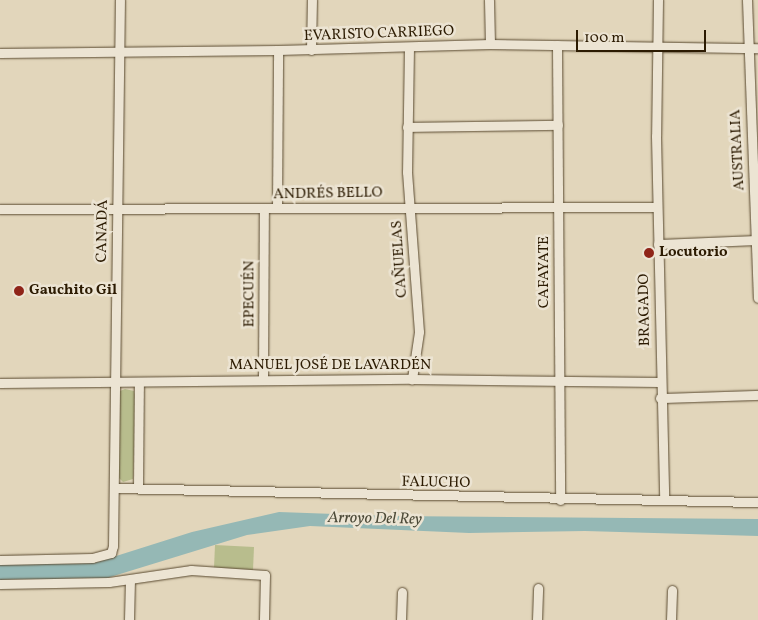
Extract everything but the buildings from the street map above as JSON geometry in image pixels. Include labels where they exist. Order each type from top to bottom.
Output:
[{"type":"street","name":"CANADÁ","points":[[0,560],[92,558],[111,553],[114,488],[120,0]]},
{"type":"street","points":[[311,50],[312,0]]},
{"type":"street","points":[[489,0],[490,44]]},
{"type":"street","name":"BRAGADO","points":[[658,0],[657,207],[660,398],[664,500]]},
{"type":"street","name":"AUSTRALIA","points":[[747,0],[747,48],[757,241],[758,298]]},
{"type":"street","name":"EVARISTO CARRIEGO","points":[[0,53],[311,50],[490,44],[758,48]]},
{"type":"street","name":"CAFAYATE","points":[[556,45],[560,500]]},
{"type":"street","name":"CAÑUELAS","points":[[409,47],[407,127],[410,207],[419,332],[412,379]]},
{"type":"street","points":[[277,208],[278,50]]},
{"type":"street","points":[[407,127],[558,126]]},
{"type":"street","name":"ANDRÉS BELLO","points":[[0,209],[657,207]]},
{"type":"street","name":"EPECUÉN","points":[[263,380],[264,208]]},
{"type":"street","points":[[658,244],[757,241]]},
{"type":"street","name":"MANUEL JOSÉ DE LAVARDÉN","points":[[0,383],[412,379],[660,382]]},
{"type":"street","points":[[138,488],[139,382]]},
{"type":"street","points":[[660,398],[758,396]]},
{"type":"street","name":"FALUCHO","points":[[114,488],[138,488],[159,491],[560,500],[758,502]]},
{"type":"street","points":[[0,584],[130,580],[190,570],[265,575],[264,620]]},
{"type":"street","points":[[129,620],[130,580]]},
{"type":"street","points":[[537,620],[538,588]]},
{"type":"street","points":[[671,620],[672,590]]},
{"type":"street","points":[[401,620],[402,592]]},
{"type":"green space","points":[[125,389],[134,391],[136,397],[133,479],[123,482],[119,478],[120,391]]},
{"type":"green space","points":[[215,545],[254,547],[253,570],[214,568]]},
{"type":"water","name":"Arroyo Del Rey","points":[[279,512],[390,516],[758,519],[758,536],[585,531],[469,533],[310,526],[247,535],[107,578],[0,580],[0,564],[94,563],[192,532]]},
{"type":"place","name":"Locutorio","points":[[649,253]]},
{"type":"place","name":"Gauchito Gil","points":[[19,291]]}]
